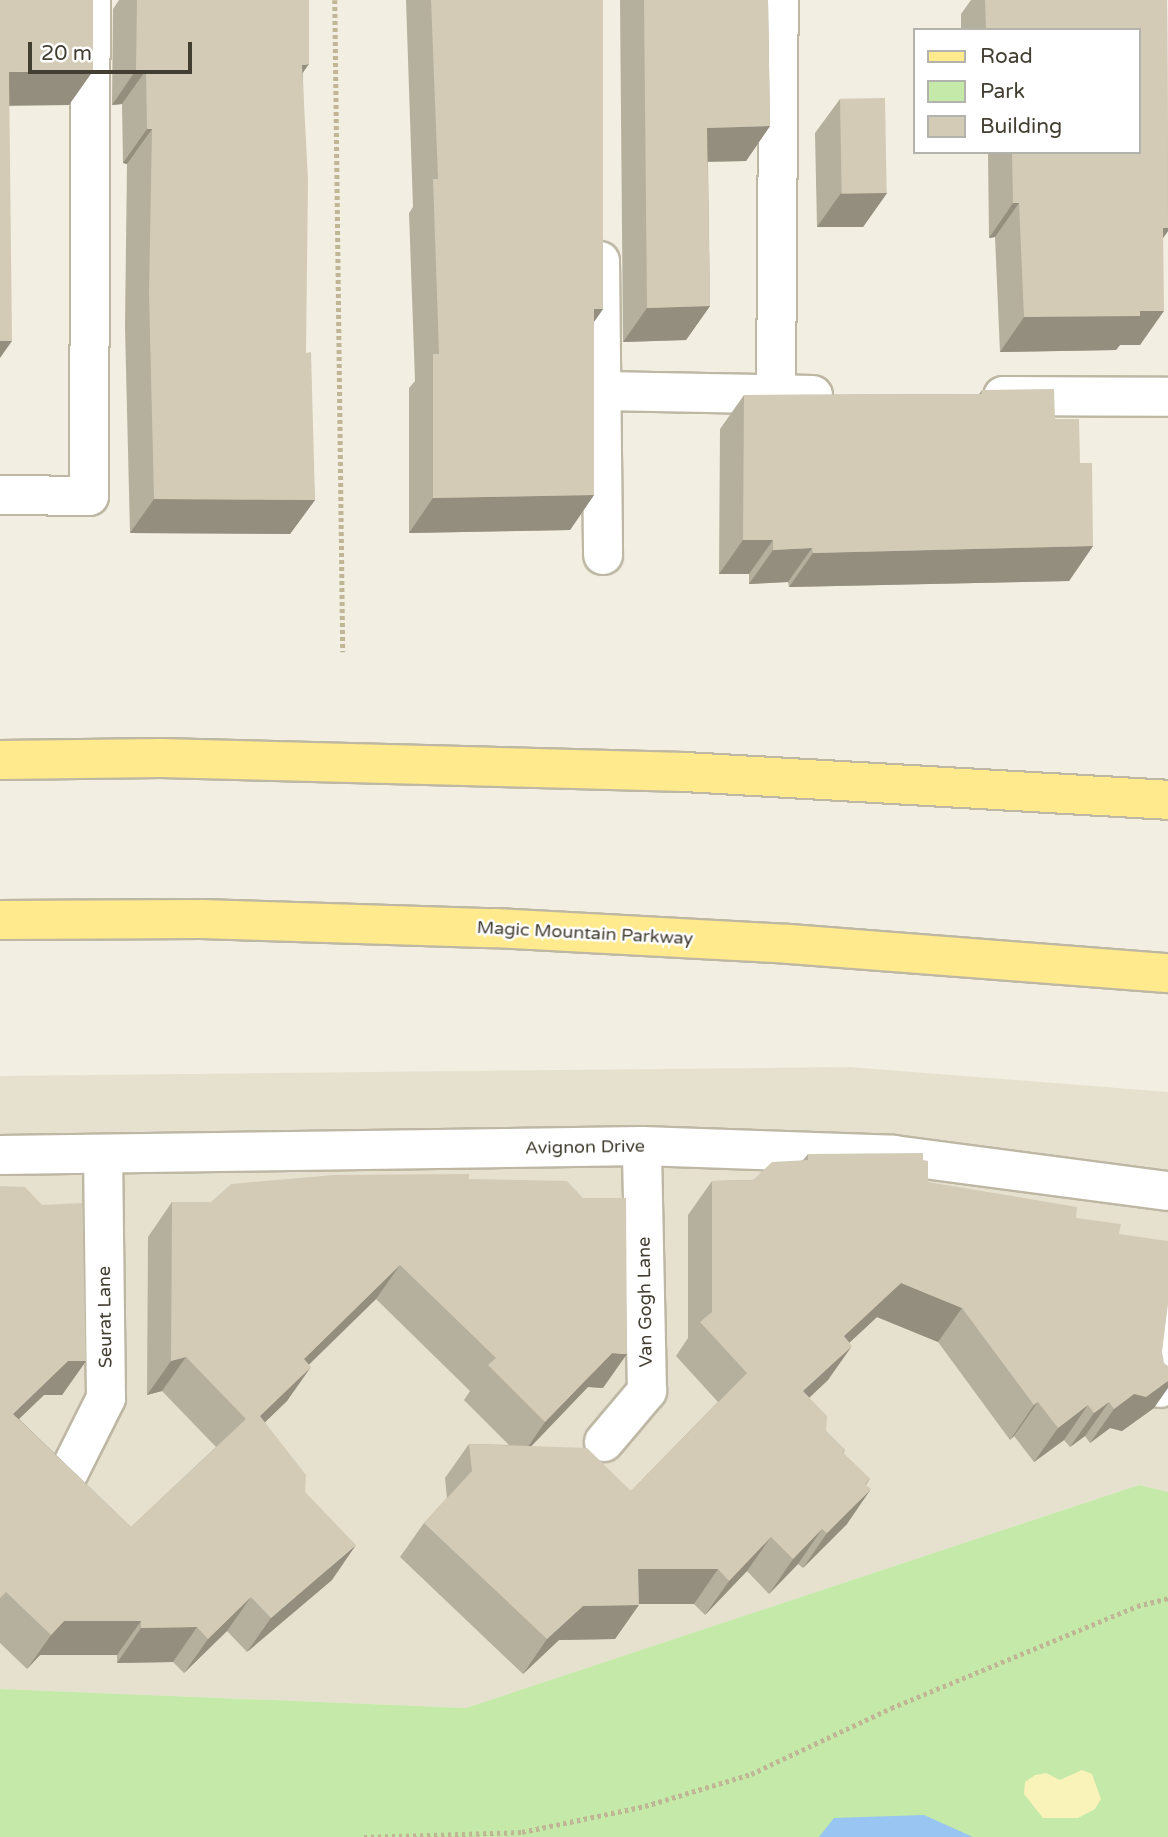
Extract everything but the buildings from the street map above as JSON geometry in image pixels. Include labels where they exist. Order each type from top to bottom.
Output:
[{"type":"main road","points":[[0,760],[161,758],[685,772],[1168,800]]},
{"type":"main road","name":"Magic Mountain Parkway","points":[[0,920],[201,919],[495,928],[789,944],[1168,973]]},
{"type":"lane","points":[[0,495],[89,496],[91,0]]},
{"type":"lane","points":[[776,395],[779,0]]},
{"type":"lane","points":[[600,224],[603,555]]},
{"type":"lane","points":[[602,391],[844,395]]},
{"type":"lane","points":[[965,396],[1168,397]]},
{"type":"lane","name":"Avignon Drive","points":[[0,1155],[642,1146],[894,1155],[1168,1191]]},
{"type":"lane","name":"Van Gogh Lane","points":[[604,1441],[647,1391],[642,1146]]},
{"type":"lane","name":"Seurat Lane","points":[[69,1472],[106,1398],[103,1154]]},
{"type":"lane","points":[[1160,1388],[1168,1321]]},
{"type":"path","points":[[335,0],[343,652]]},
{"type":"path","points":[[364,1837],[522,1832],[645,1806],[751,1774],[891,1708],[1138,1606],[1168,1598]]},
{"type":"shaded area","points":[[849,1067],[1168,1092],[1168,1492],[1139,1485],[466,1708],[0,1689],[0,1076]]},
{"type":"green space","points":[[1139,1485],[1168,1492],[1168,1837],[0,1837],[0,1689],[466,1708]]},
{"type":"sand","points":[[1082,1770],[1092,1774],[1101,1799],[1095,1809],[1078,1818],[1043,1818],[1024,1794],[1025,1782],[1035,1775],[1046,1773],[1060,1780]]},
{"type":"water","points":[[924,1815],[973,1837],[819,1837],[834,1818]]}]
